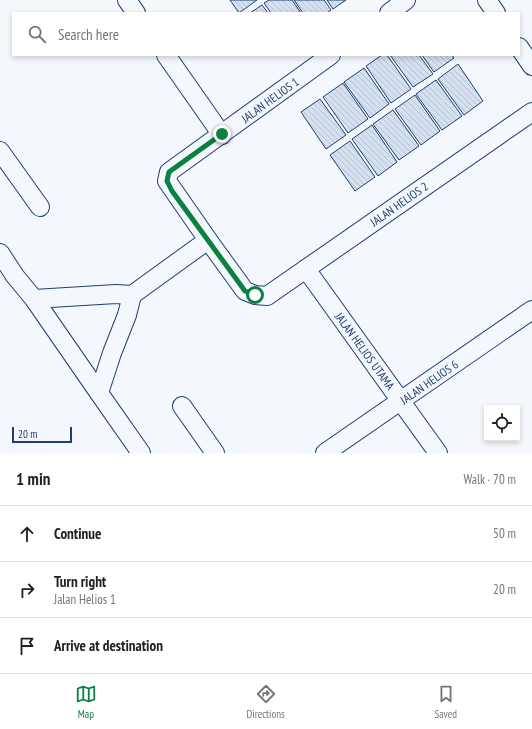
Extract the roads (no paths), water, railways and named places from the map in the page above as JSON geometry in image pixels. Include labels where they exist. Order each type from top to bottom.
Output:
[{"type":"street","points":[[128,0],[135,12]]},
{"type":"street","points":[[390,12],[406,0]]},
{"type":"street","points":[[487,0],[495,12]]},
{"type":"street","points":[[520,48],[532,66]]},
{"type":"street","points":[[167,56],[222,134]]},
{"type":"street","name":"JALAN HELIOS 1","points":[[208,240],[172,191],[167,181],[169,172],[330,56]]},
{"type":"street","name":"JALAN HELIOS 2","points":[[208,240],[245,291],[255,295],[267,296],[532,112]]},
{"type":"street","points":[[0,151],[40,207]]},
{"type":"street","points":[[34,298],[116,294],[132,295],[208,240]]},
{"type":"street","points":[[0,253],[34,298],[98,393],[141,453]]},
{"type":"street","name":"JALAN HELIOS UTAMA","points":[[306,269],[438,453]]},
{"type":"street","points":[[98,393],[127,315],[132,295]]},
{"type":"street","name":"JALAN HELIOS 6","points":[[325,453],[401,402],[532,310]]},
{"type":"street","points":[[182,406],[215,453]]}]
